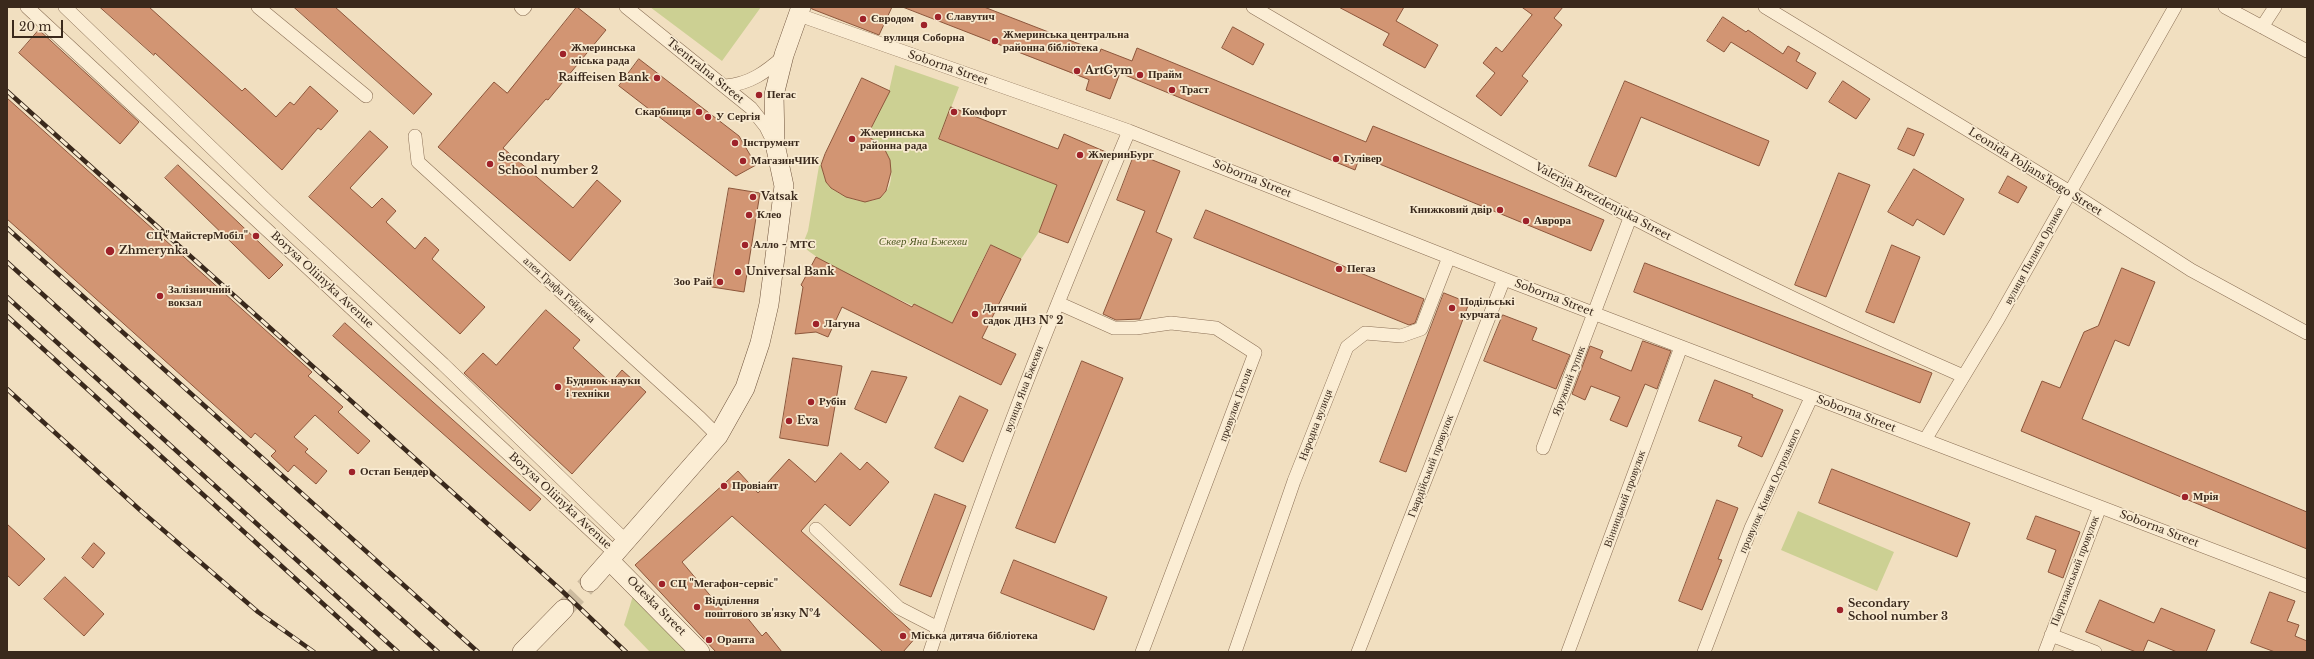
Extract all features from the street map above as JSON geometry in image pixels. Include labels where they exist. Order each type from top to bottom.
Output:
[{"type":"street","name":"Borysa Oliinyka Avenue","points":[[27,7],[618,552]]},
{"type":"street","name":"Borysa Oliinyka Avenue","points":[[65,7],[269,203],[443,364],[618,552]]},
{"type":"street","points":[[258,7],[366,96]]},
{"type":"street","name":"Tsentralna Street","points":[[626,7],[725,86],[750,108],[766,127],[775,144]]},
{"type":"street","name":"Valerija Brezdenjuka Street","points":[[1253,7],[1445,118],[1630,218],[1846,325],[1963,376]]},
{"type":"street","name":"Leonida Poljans'kogo Street","points":[[1765,7],[2070,192],[2204,278],[2307,333]]},
{"type":"street","name":"вулиця Пилипа Орлика","points":[[1924,440],[2070,192],[2175,7]]},
{"type":"street","points":[[2224,7],[2307,51]]},
{"type":"street","points":[[2262,27],[2275,7]]},
{"type":"street","points":[[590,582],[618,552],[718,436],[745,388],[760,343],[769,304],[784,186],[775,144],[774,95],[784,55],[800,11]]},
{"type":"street","name":"Soborna Street","points":[[800,11],[1129,131],[1811,398],[2307,586]]},
{"type":"street","points":[[725,86],[741,85],[763,74],[784,55]]},
{"type":"street","name":"вулиця Яна Бжехви","points":[[930,652],[1016,408],[1129,131]]},
{"type":"street","name":"алея Графа Гейдена","points":[[415,136],[418,162],[718,436]]},
{"type":"street","name":"Яружний тупик","points":[[1543,448],[1595,314],[1630,218]]},
{"type":"street","name":"Народна вулиця","points":[[1235,652],[1294,481],[1346,347],[1365,333],[1401,336],[1421,329],[1449,257]]},
{"type":"street","name":"Гвардійський провулок","points":[[1358,652],[1504,279]]},
{"type":"street","name":"провулок Гоголя","points":[[1058,303],[1114,328],[1136,328],[1171,323],[1216,328],[1255,353],[1142,652]]},
{"type":"street","name":"Вінницький провулок","points":[[1568,652],[1682,347]]},
{"type":"street","name":"провулок Князя Острозького","points":[[1704,652],[1751,528],[1811,398]]},
{"type":"street","name":"Партизанський провулок","points":[[2045,652],[2100,507]]},
{"type":"street","points":[[816,530],[899,608],[938,628]]},
{"type":"street","name":"Odeska Street","points":[[618,552],[700,652]]},
{"type":"street","points":[[522,652],[564,609]]},
{"type":"street","name":"Партизанський провулок","points":[[2051,635],[2095,652]]},
{"type":"green space","points":[[650,7],[761,7],[722,61]]},
{"type":"green space","name":"Сквер Яна Бжехви","points":[[895,65],[959,87],[939,139],[1058,185],[1039,232],[1021,259],[990,245],[952,323],[874,289],[837,269],[802,246],[808,231],[820,160],[827,184],[845,196],[862,201],[875,200],[885,193],[890,184],[891,172],[888,159],[880,146],[867,136],[889,91]]},
{"type":"green space","points":[[1798,511],[1894,552],[1877,591],[1781,550]]},
{"type":"green space","points":[[636,586],[700,652],[650,652],[624,625]]},
{"type":"building","points":[[100,7],[149,7],[242,91],[245,88],[276,117],[290,102],[294,105],[310,86],[338,111],[321,130],[318,128],[282,170],[155,53],[154,55]]},
{"type":"building","points":[[294,7],[335,7],[432,94],[414,114]]},
{"type":"building","name":"Secondary School number 2","points":[[577,7],[606,30],[548,100],[546,99],[503,148],[573,208],[597,180],[621,201],[570,261],[438,147],[494,82],[507,93]]},
{"type":"building","name":"Євродом","points":[[812,7],[892,7],[879,35],[812,9]]},
{"type":"building","points":[[903,7],[984,7],[1100,52],[1101,49],[1132,61],[1137,48],[1366,142],[1373,126],[1604,220],[1591,251],[1360,156],[1355,170],[1120,73],[1110,99],[1086,90],[1089,80]]},
{"type":"building","points":[[1339,7],[1404,7],[1396,21],[1438,45],[1425,68],[1383,45],[1389,34]]},
{"type":"building","points":[[1522,7],[1563,7],[1554,18],[1562,25],[1522,76],[1528,81],[1501,116],[1476,96],[1495,73],[1483,63],[1496,47],[1502,52],[1532,15]]},
{"type":"building","points":[[1723,17],[1746,32],[1748,30],[1783,54],[1788,46],[1800,53],[1796,61],[1816,73],[1807,89],[1731,42],[1724,52],[1707,41]]},
{"type":"building","points":[[1233,27],[1264,44],[1253,65],[1222,48]]},
{"type":"building","points":[[39,30],[139,122],[120,144],[19,53]]},
{"type":"building","points":[[639,59],[739,136],[756,165],[736,176],[619,86]]},
{"type":"building","name":"Жмеринська районна рада","points":[[862,78],[890,91],[867,136],[877,142],[885,150],[890,160],[891,172],[886,191],[880,198],[865,202],[846,197],[831,188],[826,182],[821,165]]},
{"type":"building","points":[[1625,81],[1769,141],[1759,166],[1641,117],[1616,177],[1589,166]]},
{"type":"building","points":[[1843,81],[1870,99],[1856,119],[1829,102]]},
{"type":"building","name":"Залізничний вокзал","points":[[7,98],[312,372],[308,376],[343,407],[338,412],[370,441],[358,454],[315,415],[294,437],[308,449],[305,452],[327,471],[316,484],[294,465],[288,472],[271,456],[276,451],[255,433],[251,438],[7,219]]},
{"type":"building","points":[[951,107],[1058,149],[1064,134],[1106,152],[1068,243],[1039,232],[1057,185],[939,139]]},
{"type":"building","points":[[1908,128],[1924,134],[1914,156],[1898,149]]},
{"type":"building","points":[[370,131],[388,147],[350,188],[372,208],[382,198],[396,211],[386,222],[415,249],[425,237],[439,250],[432,259],[485,307],[460,334],[309,197]]},
{"type":"building","points":[[1135,153],[1180,171],[1156,232],[1172,239],[1140,319],[1116,320],[1103,314],[1145,211],[1117,200]]},
{"type":"building","points":[[178,165],[283,265],[269,279],[165,178]]},
{"type":"building","points":[[1914,169],[1964,199],[1944,235],[1917,219],[1913,226],[1888,212]]},
{"type":"building","points":[[1839,173],[1870,185],[1826,297],[1795,285]]},
{"type":"building","points":[[2008,176],[2027,187],[2018,203],[1999,193]]},
{"type":"building","points":[[729,188],[760,193],[744,292],[712,287]]},
{"type":"building","points":[[1206,210],[1424,299],[1415,323],[1409,325],[1194,238]]},
{"type":"building","points":[[991,245],[1021,259],[982,338],[1016,354],[1001,385],[842,307],[828,337],[816,332],[795,334],[803,287],[801,285],[816,257],[912,307],[914,304],[952,323]]},
{"type":"building","points":[[1892,245],[1920,257],[1894,323],[1866,312]]},
{"type":"building","points":[[1645,263],[1932,373],[1920,403],[1634,292]]},
{"type":"building","points":[[2122,268],[2155,282],[2129,346],[2115,340],[2082,419],[2307,512],[2307,549],[2021,431],[2042,381],[2060,388],[2084,332],[2098,326]]},
{"type":"building","points":[[1444,293],[1469,303],[1406,472],[1380,462]]},
{"type":"building","name":"Будинок науки і техніки","points":[[546,310],[580,340],[573,348],[611,383],[622,370],[646,392],[572,474],[464,373],[483,353],[496,365]]},
{"type":"building","points":[[1503,315],[1537,328],[1532,340],[1570,355],[1556,389],[1484,361]]},
{"type":"building","points":[[345,323],[541,499],[530,511],[333,336]]},
{"type":"building","points":[[1643,341],[1671,351],[1657,389],[1645,384],[1627,427],[1610,420],[1620,397],[1591,386],[1585,400],[1572,394],[1590,346],[1603,351],[1600,358],[1631,371]]},
{"type":"building","name":"Рубін","points":[[793,358],[842,366],[828,446],[780,438]]},
{"type":"building","points":[[1082,361],[1123,378],[1055,543],[1016,528]]},
{"type":"building","points":[[872,371],[907,377],[886,423],[855,409]]},
{"type":"building","points":[[1715,380],[1753,395],[1752,397],[1783,410],[1762,457],[1738,446],[1742,437],[1699,421]]},
{"type":"building","points":[[960,396],[988,410],[963,462],[935,448]]},
{"type":"building","points":[[841,453],[860,470],[867,462],[889,482],[850,526],[825,504],[801,531],[917,636],[903,652],[883,652],[732,516],[682,562],[730,619],[741,610],[762,636],[766,632],[782,652],[716,652],[635,565],[738,471],[758,493],[789,459],[815,482]]},
{"type":"building","points":[[1832,469],[1970,523],[1957,557],[1819,503]]},
{"type":"building","points":[[935,494],[966,506],[931,597],[900,585]]},
{"type":"building","points":[[1717,500],[1738,508],[1718,559],[1722,560],[1702,610],[1679,601]]},
{"type":"building","points":[[2036,516],[2080,532],[2063,578],[2048,572],[2056,550],[2027,539]]},
{"type":"building","points":[[7,524],[45,559],[19,586],[7,575]]},
{"type":"building","points":[[94,543],[105,553],[93,568],[82,558]]},
{"type":"building","points":[[1014,560],[1107,597],[1094,630],[1001,593]]},
{"type":"building","points":[[65,577],[104,614],[84,636],[44,599]]},
{"type":"building","points":[[2270,592],[2295,601],[2287,621],[2299,625],[2295,636],[2307,641],[2307,652],[2275,652],[2251,643]]},
{"type":"building","points":[[2100,600],[2154,623],[2161,608],[2215,630],[2206,652],[2177,652],[2148,640],[2143,652],[2136,652],[2086,632]]},
{"type":"tunnel","points":[[564,609],[590,582]]},
{"type":"railway","points":[[7,91],[560,589],[626,652]]},
{"type":"railway","points":[[7,228],[478,652]]},
{"type":"railway","points":[[7,262],[438,652]]},
{"type":"railway","points":[[7,297],[398,652]]},
{"type":"railway","points":[[7,316],[376,652]]},
{"type":"railway","points":[[7,389],[140,510],[258,612],[314,652]]},
{"type":"place","name":"Славутич","points":[[938,17]]},
{"type":"place","name":"Євродом","points":[[863,19]]},
{"type":"place","name":"вулиця Соборна","points":[[924,25]]},
{"type":"place","name":"Жмеринська центральна районна бібліотека","points":[[995,41]]},
{"type":"place","name":"Жмеринська міська рада","points":[[563,54]]},
{"type":"place","name":"ArtGym","points":[[1077,71]]},
{"type":"place","name":"Прайм","points":[[1140,75]]},
{"type":"place","name":"Raiffeisen Bank","points":[[657,78]]},
{"type":"place","name":"Траст","points":[[1172,90]]},
{"type":"place","name":"Пегас","points":[[759,95]]},
{"type":"place","name":"Скарбниця","points":[[699,112]]},
{"type":"place","name":"Комфорт","points":[[954,112]]},
{"type":"place","name":"У Сергія","points":[[708,117]]},
{"type":"place","name":"Жмеринська районна рада","points":[[852,139]]},
{"type":"place","name":"Інструмент","points":[[735,143]]},
{"type":"place","name":"ЖмеринБург","points":[[1080,155]]},
{"type":"place","name":"Гулівер","points":[[1336,159]]},
{"type":"place","name":"МагазинЧИК","points":[[743,161]]},
{"type":"place","name":"Secondary School number 2","points":[[490,164]]},
{"type":"place","name":"Vatsak","points":[[753,197]]},
{"type":"place","name":"Книжковий двір","points":[[1500,210]]},
{"type":"place","name":"Клео","points":[[749,215]]},
{"type":"place","name":"Аврора","points":[[1526,221]]},
{"type":"place","name":"СЦ \"МайстерМобіл\"","points":[[256,236]]},
{"type":"place","name":"Алло - МТС","points":[[745,245]]},
{"type":"place","name":"Zhmerynka","points":[[110,251]]},
{"type":"place","name":"Пегаз","points":[[1339,269]]},
{"type":"place","name":"Universal Bank","points":[[738,272]]},
{"type":"place","name":"Зоо Рай","points":[[720,282]]},
{"type":"place","name":"Залізничний вокзал","points":[[160,296]]},
{"type":"place","name":"Подільські курчата","points":[[1452,308]]},
{"type":"place","name":"Дитячий садок ДНЗ № 2","points":[[975,314]]},
{"type":"place","name":"Лагуна","points":[[816,324]]},
{"type":"place","name":"Будинок науки і техніки","points":[[558,387]]},
{"type":"place","name":"Рубін","points":[[811,402]]},
{"type":"place","name":"Eva","points":[[789,421]]},
{"type":"place","name":"Остап Бендер","points":[[352,472]]},
{"type":"place","name":"Провіант","points":[[724,486]]},
{"type":"place","name":"Мрія","points":[[2185,497]]},
{"type":"place","name":"СЦ \"Мегафон-сервіс\"","points":[[662,584]]},
{"type":"place","name":"Відділення поштового зв'язку №4","points":[[697,607]]},
{"type":"place","name":"Secondary School number 3","points":[[1840,610]]},
{"type":"place","name":"Міська дитяча бібліотека","points":[[903,636]]},
{"type":"place","name":"Оранта","points":[[709,640]]}]
